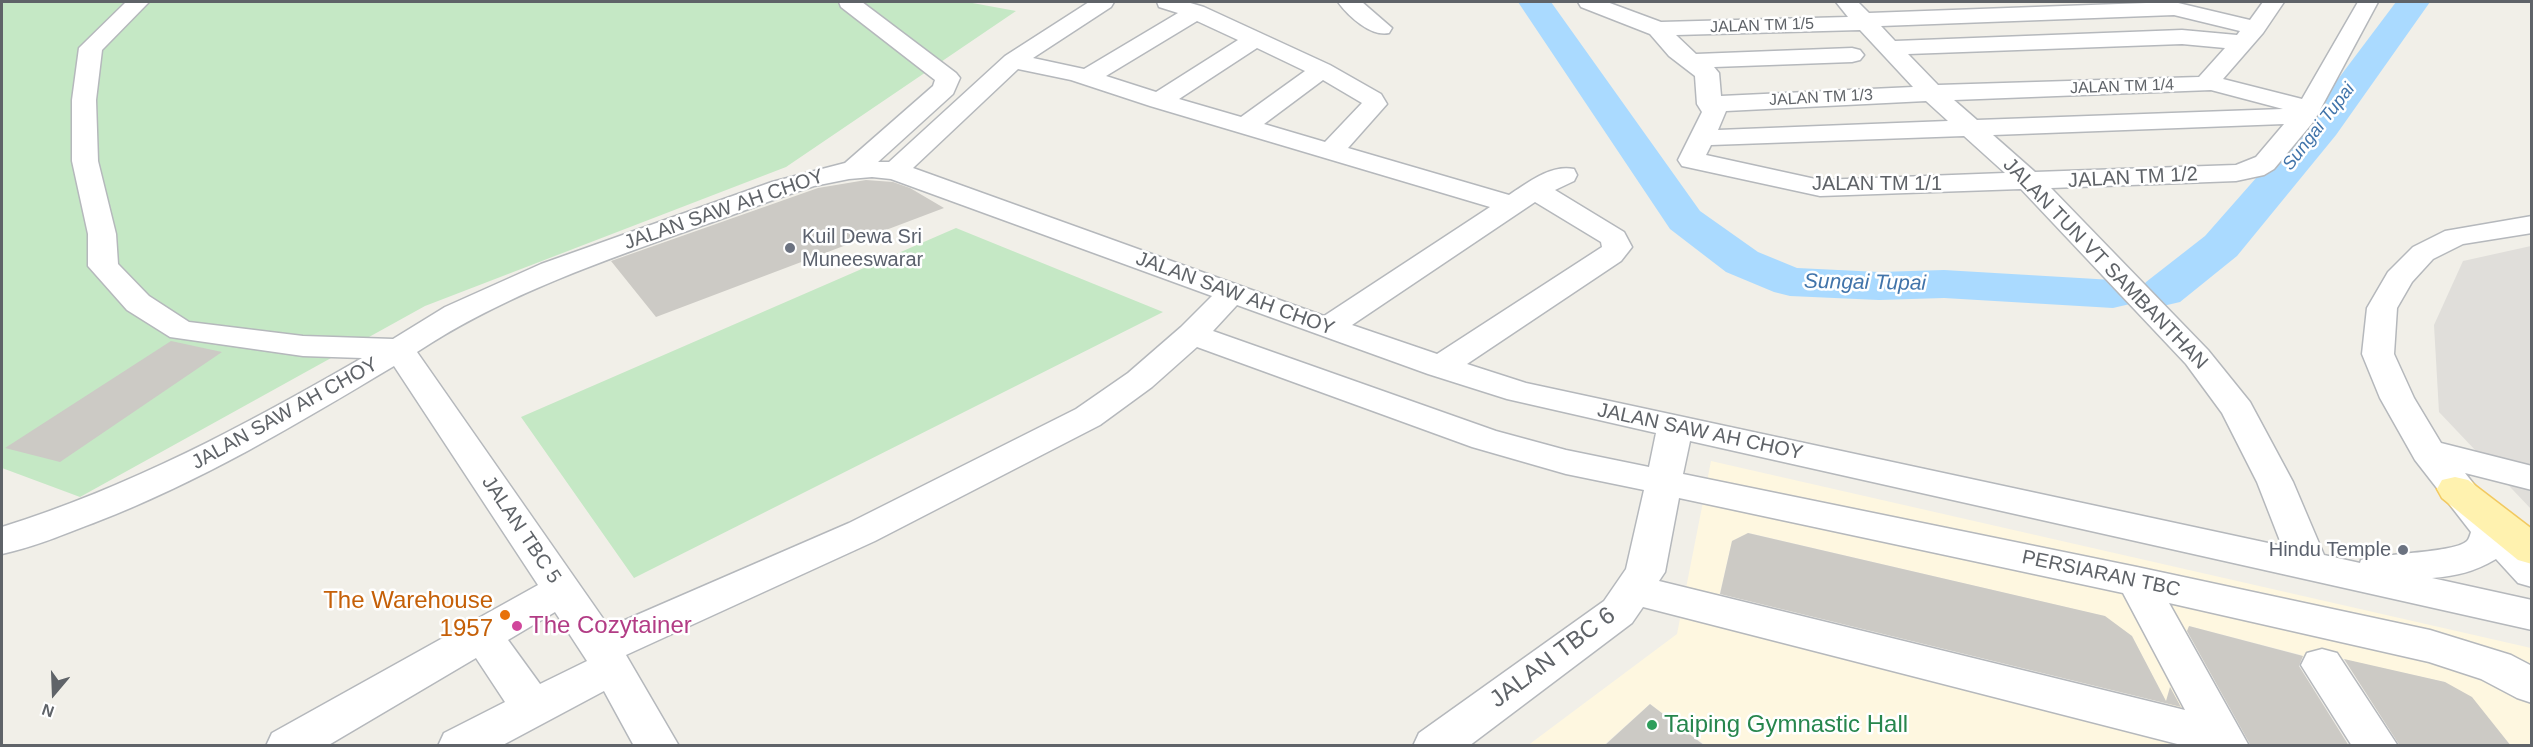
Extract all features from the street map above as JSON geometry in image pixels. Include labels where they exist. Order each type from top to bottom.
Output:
[{"type":"main road","points":[[2455,489],[2532,550]]},
{"type":"street","points":[[138,2],[91,48],[84,100],[85,161],[102,234],[102,266],[138,303],[181,330],[303,346],[399,349]]},
{"type":"street","points":[[849,2],[948,78],[944,89],[853,170]]},
{"type":"street","points":[[895,171],[1013,61],[1103,2]]},
{"type":"street","points":[[1167,2],[1196,12],[1322,70],[1372,99],[1375,104],[1330,151]]},
{"type":"street","points":[[1349,2],[1381,28]]},
{"type":"street","points":[[1589,2],[1658,29],[1677,51],[1707,73],[1709,104],[1713,112],[1696,149],[1969,127],[2307,112]]},
{"type":"street","name":"JALAN TUN VT SAMBANTHAN","points":[[1846,2],[1932,93],[2030,182],[2197,357],[2238,410],[2275,483],[2325,569]]},
{"type":"street","points":[[2274,2],[2249,36],[2208,82],[2307,112]]},
{"type":"street","name":"JALAN TM 1/2","points":[[2030,182],[2236,173],[2255,169],[2265,163],[2307,112],[2368,2]]},
{"type":"street","name":"JALAN TM 1/5","points":[[1658,29],[1865,22],[2171,5],[2249,36]]},
{"type":"street","points":[[1087,77],[1196,12]]},
{"type":"street","points":[[1890,48],[2249,36]]},
{"type":"street","points":[[1159,101],[1254,40]]},
{"type":"street","points":[[1690,60],[1852,55]]},
{"type":"street","points":[[1013,61],[1087,77],[1159,101],[1330,151],[1524,197],[1614,238],[1617,247],[1611,255],[1440,367]]},
{"type":"street","points":[[1246,125],[1322,70]]},
{"type":"street","name":"JALAN TM 1/4","points":[[1932,93],[2206,84],[2208,82]]},
{"type":"street","name":"JALAN TM 1/3","points":[[1709,104],[1932,93]]},
{"type":"street","name":"JALAN TM 1/1","points":[[1696,149],[1820,188],[2030,182]]},
{"type":"street","name":"JALAN SAW AH CHOY","points":[[2,541],[54,525],[122,499],[193,466],[255,433],[454,315],[499,292],[609,249],[815,177],[875,168],[895,171],[1231,294],[1519,392],[2532,615]]},
{"type":"street","points":[[1328,327],[1524,197],[1564,175]]},
{"type":"street","points":[[2532,224],[2455,237],[2423,253],[2399,278],[2382,308],[2378,354],[2397,398],[2428,452],[2455,489],[2491,531],[2532,573]]},
{"type":"street","points":[[460,746],[533,708],[606,658],[1088,417],[1140,380],[1192,334],[1231,294]]},
{"type":"street","name":"PERSIARAN TBC","points":[[1192,334],[1484,439],[1566,462],[2137,581],[2430,646],[2496,667],[2532,686]]},
{"type":"street","name":"JALAN TBC 5","points":[[399,349],[606,658],[657,746]]},
{"type":"street","name":"JALAN TBC 6","points":[[1435,746],[1618,612],[1635,590],[1645,572],[1675,427]]},
{"type":"street","points":[[2428,452],[2532,478]]},
{"type":"street","points":[[2,561],[54,525]]},
{"type":"street","points":[[2325,569],[2461,561],[2482,550],[2491,531]]},
{"type":"street","points":[[2137,581],[2225,741]]},
{"type":"street","points":[[288,746],[561,590]]},
{"type":"street","points":[[1635,590],[2225,741]]},
{"type":"street","points":[[482,635],[533,708]]},
{"type":"street","points":[[2322,665],[2376,746]]},
{"type":"shaded area","points":[[2531,246],[2531,509],[2439,412],[2434,325],[2463,261]]},
{"type":"shaded area","points":[[1711,461],[2531,648],[2531,745],[2511,745],[2445,682],[2333,657],[2359,745],[2301,655],[2189,626],[2182,649],[2236,745],[1705,745],[1650,704],[1604,745],[1527,746],[1677,634]],"holes":[[[1749,533],[2104,616],[2132,636],[2171,711],[1719,597],[1732,541]]]},
{"type":"green space","points":[[2,2],[967,2],[1016,11],[786,167],[425,306],[80,497],[2,468]]},
{"type":"green space","points":[[956,228],[1163,312],[634,578],[521,417]]},
{"type":"building","points":[[866,180],[893,182],[910,188],[944,208],[656,317],[611,261],[818,188]]},
{"type":"building","points":[[171,341],[222,352],[60,462],[5,448]]},
{"type":"building","points":[[1748,533],[2105,616],[2132,636],[2166,701],[2170,687],[2181,707],[1720,594],[1732,541]]},
{"type":"building","points":[[2189,626],[2303,656],[2299,666],[2349,746],[2251,746],[2187,631]]},
{"type":"building","points":[[2344,659],[2445,682],[2472,697],[2511,746],[2400,746]]},
{"type":"building","name":"Taiping Gymnastic Hall","points":[[1650,704],[1705,746],[1604,746]]},
{"type":"waterway","name":"Sungai Tupai","points":[[1534,2],[1685,220],[1742,262],[1790,282],[1879,286],[1944,284],[2113,294]]},
{"type":"waterway","name":"Sungai Tupai","points":[[2163,292],[2221,246],[2322,127],[2413,2]]},
{"type":"place","name":"Kuil Dewa Sri Muneeswarar","points":[[790,248]]},
{"type":"place","name":"Hindu Temple","points":[[2403,550]]},
{"type":"place","name":"The Warehouse 1957","points":[[505,615]]},
{"type":"place","name":"The Cozytainer","points":[[517,626]]},
{"type":"place","name":"Taiping Gymnastic Hall","points":[[1652,725]]}]
